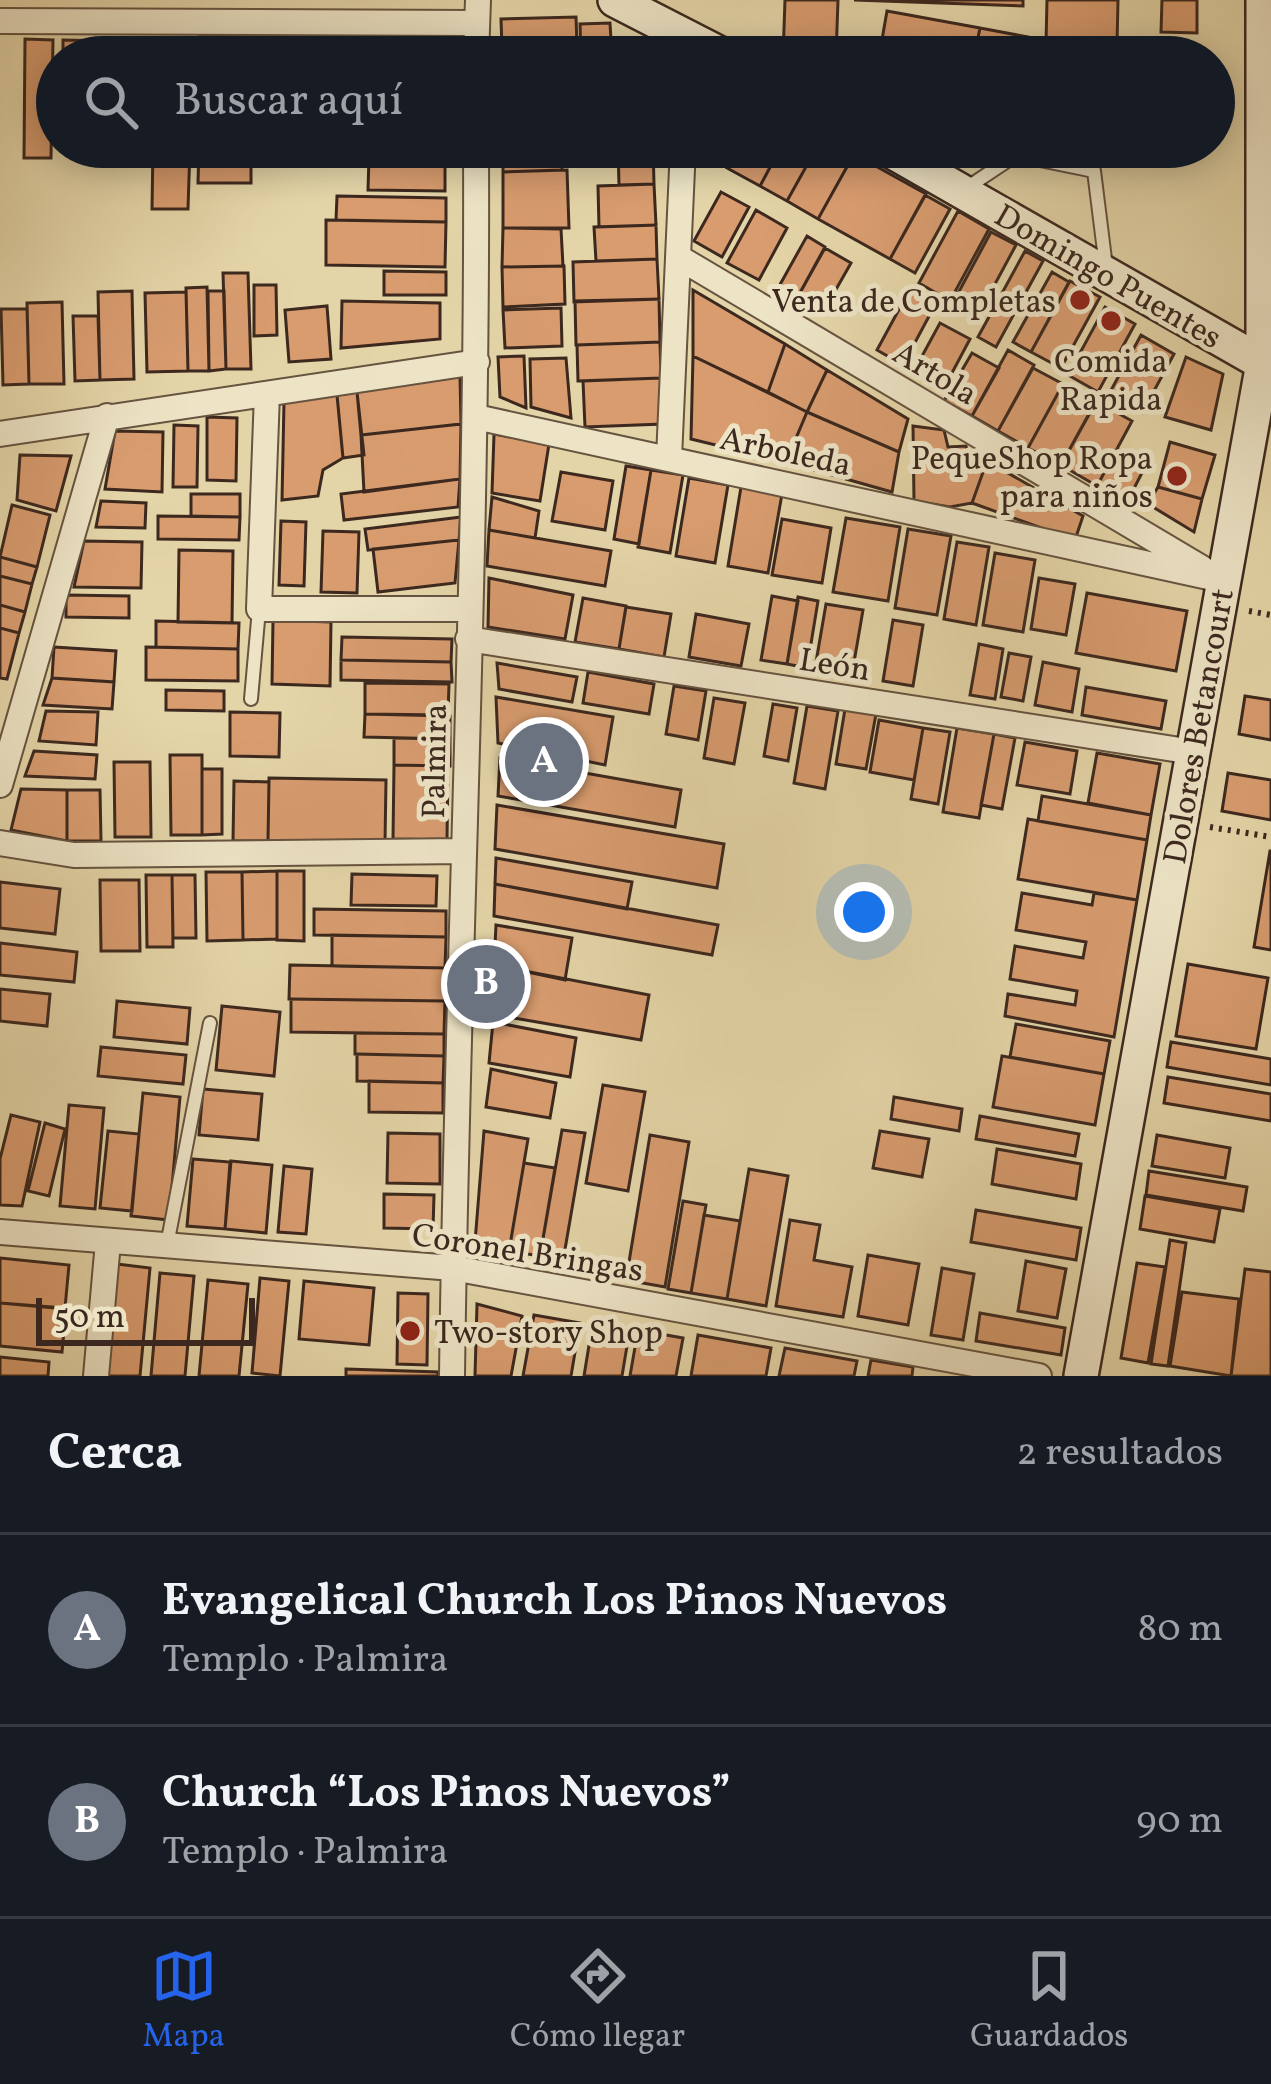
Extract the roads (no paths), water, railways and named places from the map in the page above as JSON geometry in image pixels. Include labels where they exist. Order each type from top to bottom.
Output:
[{"type":"street","points":[[615,0],[672,36]]},
{"type":"street","name":"Dolores Betancourt","points":[[1081,1376],[1193,752],[1231,595],[1267,366],[1263,0]]},
{"type":"street","points":[[0,21],[477,12]]},
{"type":"street","name":"Palmira","points":[[452,1376],[476,417],[476,168]]},
{"type":"street","points":[[669,458],[682,168]]},
{"type":"street","name":"Domingo Puentes","points":[[924,168],[1267,366]]},
{"type":"street","name":"Artola","points":[[678,257],[1231,595]]},
{"type":"street","points":[[0,434],[477,362]]},
{"type":"street","points":[[267,394],[259,609],[468,609]]},
{"type":"street","points":[[0,785],[107,416]]},
{"type":"street","name":"Arboleda","points":[[476,417],[669,458],[1231,595]]},
{"type":"street","name":"León","points":[[468,639],[1193,752]]},
{"type":"street","points":[[0,843],[74,855],[464,851]]},
{"type":"street","name":"Coronel Bringas","points":[[0,1232],[453,1268],[1040,1376]]},
{"type":"street","points":[[97,1376],[108,1242]]},
{"type":"lane","points":[[962,191],[996,168]]},
{"type":"lane","points":[[1079,168],[1094,171],[1107,274]]},
{"type":"lane","points":[[251,699],[259,609]]},
{"type":"lane","points":[[166,1246],[210,1023]]},
{"type":"place","name":"Venta de Completas","points":[[1080,300]]},
{"type":"place","name":"Comida Rapida","points":[[1111,321]]},
{"type":"place","name":"PequeShop Ropa para niños","points":[[1177,476]]},
{"type":"place","name":"Evangelical Church Los Pinos Nuevos","points":[[544,762]]},
{"type":"place","name":"Church “Los Pinos Nuevos”","points":[[486,984]]},
{"type":"place","name":"Two-story Shop","points":[[410,1331]]}]
